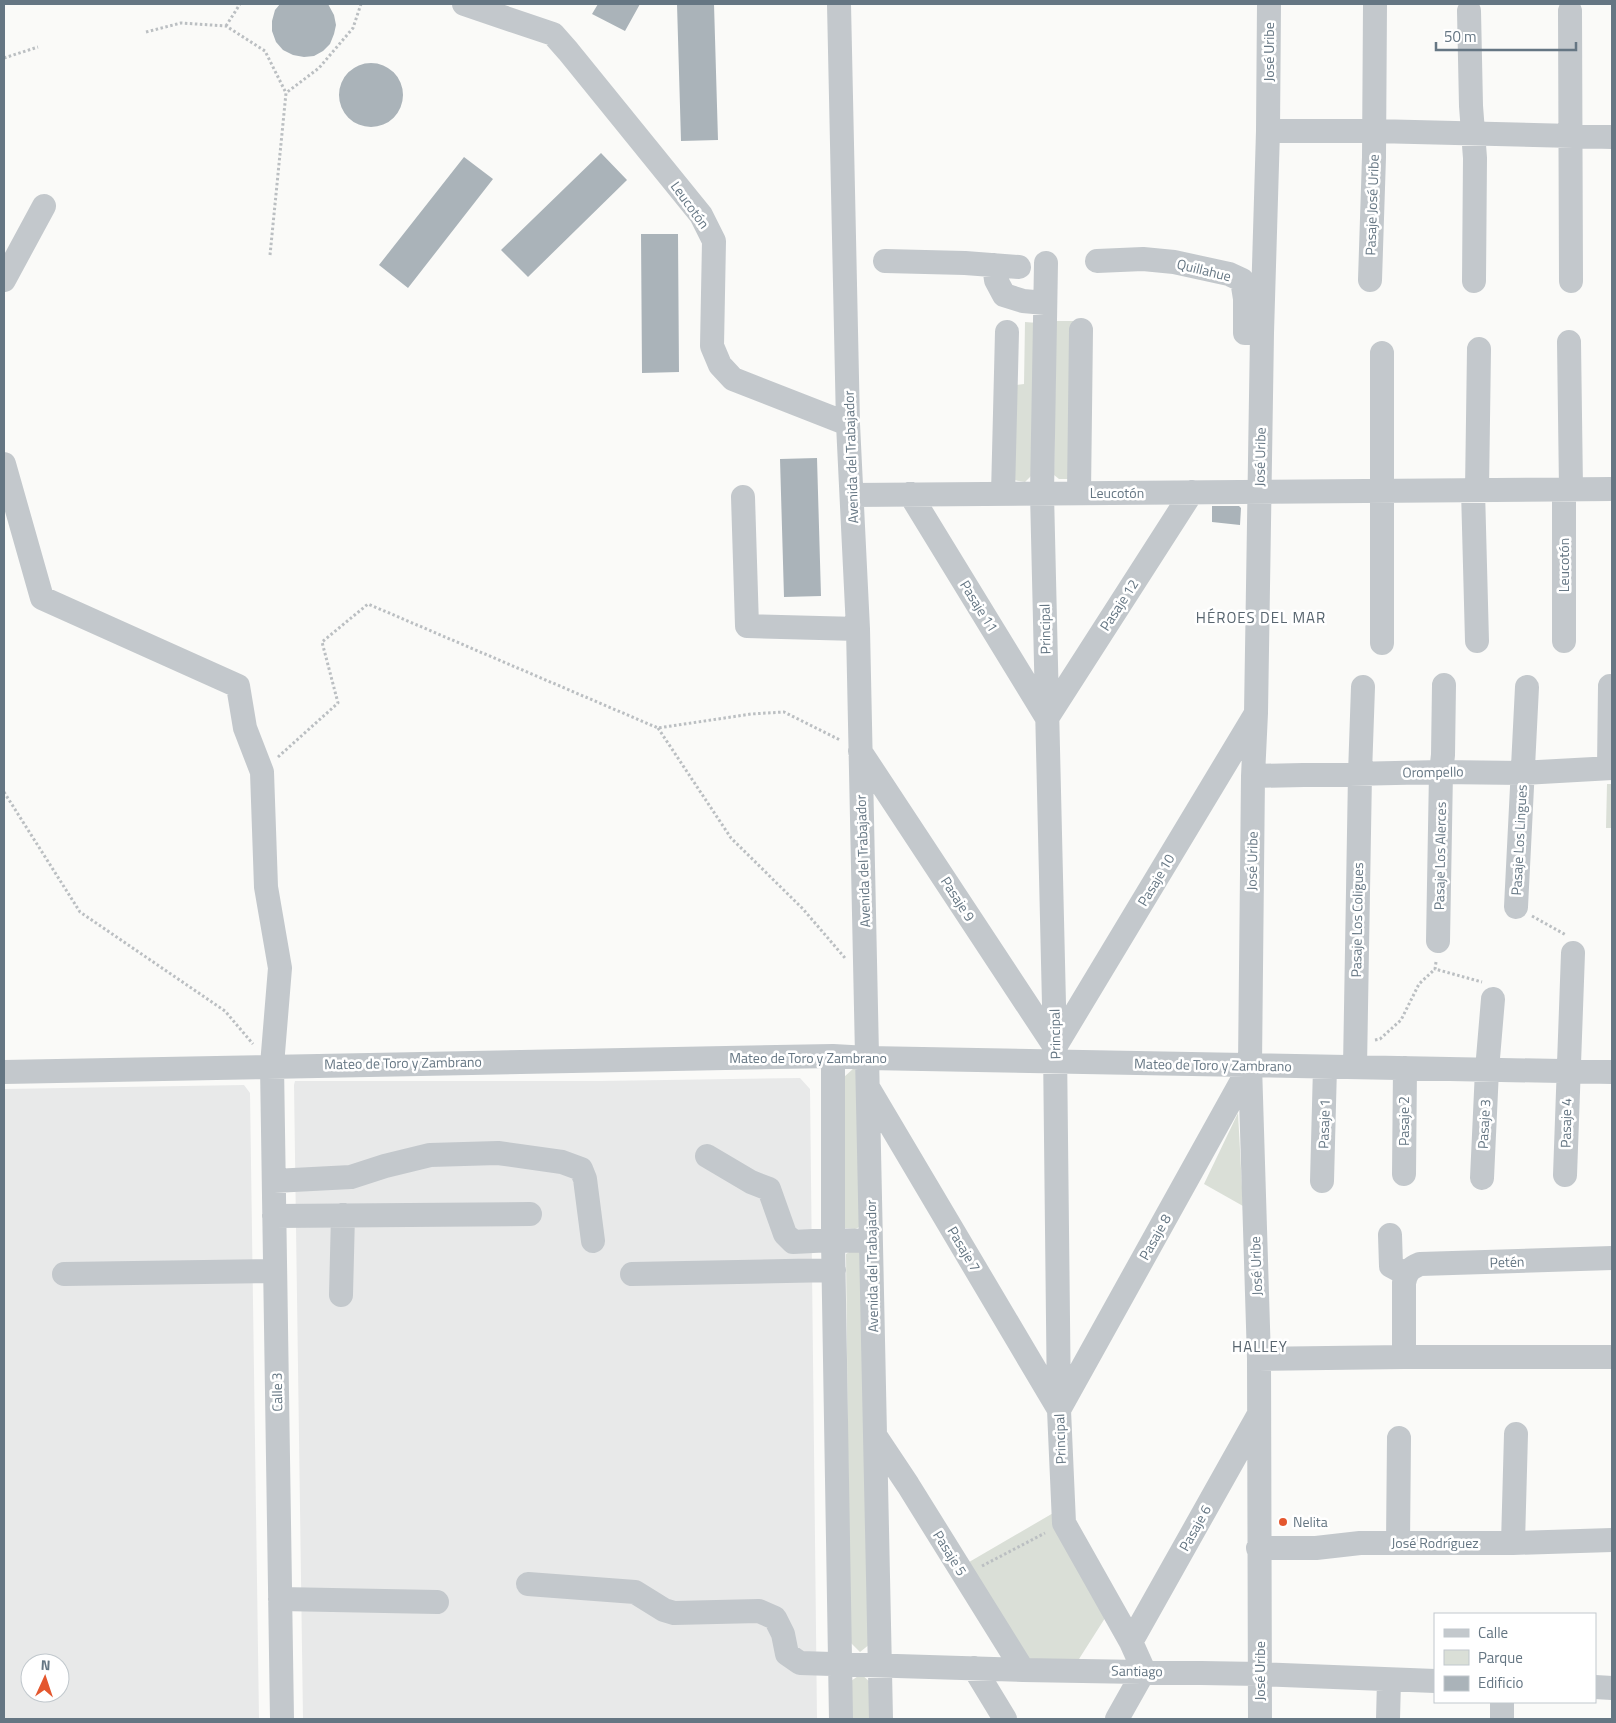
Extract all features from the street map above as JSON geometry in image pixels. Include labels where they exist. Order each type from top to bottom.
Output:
[{"type":"street","name":"Leucotón","points":[[464,4],[553,34],[701,215],[714,241],[712,346],[720,366],[733,378],[848,424]]},
{"type":"street","name":"Avenida del Trabajador","points":[[839,4],[848,424],[858,629],[881,1719]]},
{"type":"street","name":"José Uribe","points":[[1260,1719],[1258,1548],[1259,1359],[1250,1065],[1253,776],[1256,713],[1269,4]]},
{"type":"street","name":"Pasaje José Uribe","points":[[1370,280],[1375,5]]},
{"type":"street","points":[[1469,11],[1475,158],[1474,281]]},
{"type":"street","points":[[1570,12],[1571,281]]},
{"type":"street","points":[[1268,131],[1374,131],[1612,137]]},
{"type":"street","points":[[4,280],[44,206]]},
{"type":"street","name":"Quillahue","points":[[1097,261],[1143,259],[1228,274],[1242,280],[1245,299],[1245,332],[1262,333]]},
{"type":"street","points":[[885,261],[1019,267]]},
{"type":"street","name":"Principal","points":[[1046,263],[1042,493],[1055,1054],[1059,1410],[1064,1523],[1131,1642],[1144,1671]]},
{"type":"street","points":[[994,265],[996,280],[1004,295],[1023,301],[1045,312]]},
{"type":"street","points":[[1079,493],[1081,330]]},
{"type":"street","points":[[1003,494],[1007,332]]},
{"type":"street","name":"Leucotón","points":[[1564,641],[1568,489],[1568,342]]},
{"type":"street","points":[[1477,641],[1475,490],[1479,348]]},
{"type":"street","points":[[1382,353],[1382,642]]},
{"type":"street","name":"Calle 3","points":[[4,464],[42,598],[238,686],[245,728],[262,772],[266,887],[280,968],[272,1065],[282,1719]]},
{"type":"street","name":"Leucotón","points":[[852,495],[1612,489]]},
{"type":"street","name":"Pasaje 12","points":[[1047,718],[1192,492]]},
{"type":"street","name":"Pasaje 11","points":[[910,494],[1047,718]]},
{"type":"street","points":[[742,497],[747,626],[858,629]]},
{"type":"street","name":"Pasaje Los Alerces","points":[[1438,941],[1441,772],[1444,755],[1444,685]]},
{"type":"street","points":[[1610,686],[1610,768]]},
{"type":"street","name":"Pasaje Los Coligues","points":[[1354,1067],[1363,687]]},
{"type":"street","name":"Pasaje Los Lingues","points":[[1516,907],[1527,687]]},
{"type":"street","name":"Pasaje 10","points":[[1055,1054],[1256,713]]},
{"type":"street","name":"Pasaje 9","points":[[860,751],[1055,1054]]},
{"type":"street","name":"Orompello","points":[[1253,776],[1441,772],[1522,773],[1610,768]]},
{"type":"street","name":"Pasaje 4","points":[[1565,1175],[1568,1071],[1571,1053],[1573,953]]},
{"type":"street","name":"Pasaje 3","points":[[1482,1178],[1487,1070],[1493,998]]},
{"type":"street","name":"Mateo de Toro y Zambrano","points":[[4,1072],[272,1065],[1055,1054],[1250,1065],[1612,1072]]},
{"type":"street","points":[[833,1056],[833,1240],[841,1719]]},
{"type":"street","name":"Pasaje 8","points":[[1059,1410],[1250,1065]]},
{"type":"street","name":"Pasaje 1","points":[[1322,1181],[1325,1066]]},
{"type":"street","name":"Pasaje 2","points":[[1404,1174],[1405,1068]]},
{"type":"street","name":"Pasaje 7","points":[[869,1088],[1059,1410]]},
{"type":"street","points":[[274,1181],[351,1177],[430,1155],[498,1153],[562,1162],[581,1169],[585,1179],[593,1241]]},
{"type":"street","points":[[707,1156],[751,1182],[769,1189],[785,1234],[792,1242],[870,1241]]},
{"type":"street","points":[[274,1216],[530,1214]]},
{"type":"street","points":[[341,1296],[343,1215]]},
{"type":"street","points":[[1390,1235],[1391,1266],[1406,1274],[1404,1357]]},
{"type":"street","name":"Petén","points":[[1406,1274],[1420,1264],[1612,1258]]},
{"type":"street","points":[[632,1274],[834,1270]]},
{"type":"street","points":[[64,1274],[275,1271]]},
{"type":"street","points":[[1259,1359],[1612,1357]]},
{"type":"street","name":"Pasaje 6","points":[[1131,1642],[1259,1414]]},
{"type":"street","points":[[1513,1543],[1516,1434]]},
{"type":"street","name":"Pasaje 5","points":[[876,1437],[1023,1670]]},
{"type":"street","points":[[1398,1438],[1398,1543]]},
{"type":"street","name":"José Rodríguez","points":[[1258,1548],[1316,1548],[1360,1543],[1513,1543],[1612,1540]]},
{"type":"street","name":"Santiago","points":[[528,1584],[635,1592],[664,1610],[674,1613],[759,1612],[775,1618],[783,1634],[787,1654],[800,1663],[1023,1670],[1260,1674],[1434,1681]]},
{"type":"street","points":[[280,1599],[437,1602]]},
{"type":"street","points":[[974,1668],[1005,1719]]},
{"type":"street","points":[[1117,1719],[1144,1671]]},
{"type":"street","points":[[1388,1719],[1389,1680]]},
{"type":"street","points":[[1596,1687],[1612,1688]]},
{"type":"street","points":[[1502,1703],[1502,1719]]},
{"type":"path","points":[[226,26],[240,4]]},
{"type":"path","points":[[286,93],[325,62],[353,28],[361,4]]},
{"type":"path","points":[[146,32],[181,23],[226,26],[265,51],[286,93],[270,255]]},
{"type":"path","points":[[4,58],[38,47]]},
{"type":"path","points":[[262,772],[338,703],[322,642],[368,604],[658,728],[751,714],[784,712],[860,751]]},
{"type":"path","points":[[658,728],[732,838],[803,909],[854,969],[866,979]]},
{"type":"path","points":[[4,792],[80,912],[225,1011],[272,1065]]},
{"type":"path","points":[[1516,907],[1573,938],[1573,953]]},
{"type":"path","points":[[1354,1043],[1380,1039],[1401,1020],[1419,984],[1435,970],[1438,941]]},
{"type":"path","points":[[1435,970],[1494,986],[1493,998]]},
{"type":"path","points":[[964,1575],[1064,1523]]},
{"type":"shaded area","points":[[800,1078],[810,1089],[817,1719],[303,1719],[295,1081],[600,1081]]},
{"type":"shaded area","points":[[244,1085],[250,1093],[259,1719],[4,1719],[4,1089]]},
{"type":"green space","points":[[1056,321],[1075,321],[1070,479],[1059,479],[1054,475]]},
{"type":"green space","points":[[1025,322],[1038,323],[1034,473],[1025,482],[1013,480],[1015,385],[1024,384]]},
{"type":"green space","points":[[1607,784],[1612,784],[1612,828],[1606,828]]},
{"type":"green space","points":[[854,1068],[859,1073],[862,1226],[855,1229],[845,1228],[844,1077]]},
{"type":"green space","points":[[1238,1113],[1243,1206],[1204,1184]]},
{"type":"green space","points":[[854,1249],[863,1254],[870,1644],[860,1652],[850,1642],[846,1254]]},
{"type":"green space","points":[[1055,1512],[1107,1615],[1079,1659],[1025,1660],[964,1565]]},
{"type":"green space","points":[[861,1674],[870,1682],[870,1719],[851,1719],[851,1681]]},
{"type":"building","points":[[280,4],[328,4],[334,15],[336,25],[330,44],[314,56],[293,55],[283,50],[276,42],[272,31],[275,10]]},
{"type":"building","points":[[598,4],[640,4],[625,31],[592,14]]},
{"type":"building","points":[[677,4],[714,4],[718,140],[681,141]]},
{"type":"building","points":[[371,63],[389,69],[397,77],[403,95],[397,113],[389,121],[371,127],[353,121],[345,113],[339,95],[345,77],[353,69]]},
{"type":"building","points":[[601,153],[627,180],[528,277],[501,250]]},
{"type":"building","points":[[464,157],[493,179],[408,288],[379,265]]},
{"type":"building","points":[[641,234],[678,234],[679,372],[642,373]]},
{"type":"building","points":[[817,458],[821,596],[784,597],[780,459]]},
{"type":"building","points":[[1212,506],[1239,506],[1241,508],[1240,525],[1212,522]]},
{"type":"place","name":"Nelita","points":[[1283,1522]]},
{"type":"district","name":"HÉROES DEL MAR","points":[[1261,618]]},
{"type":"district","name":"HALLEY","points":[[1260,1347]]}]
